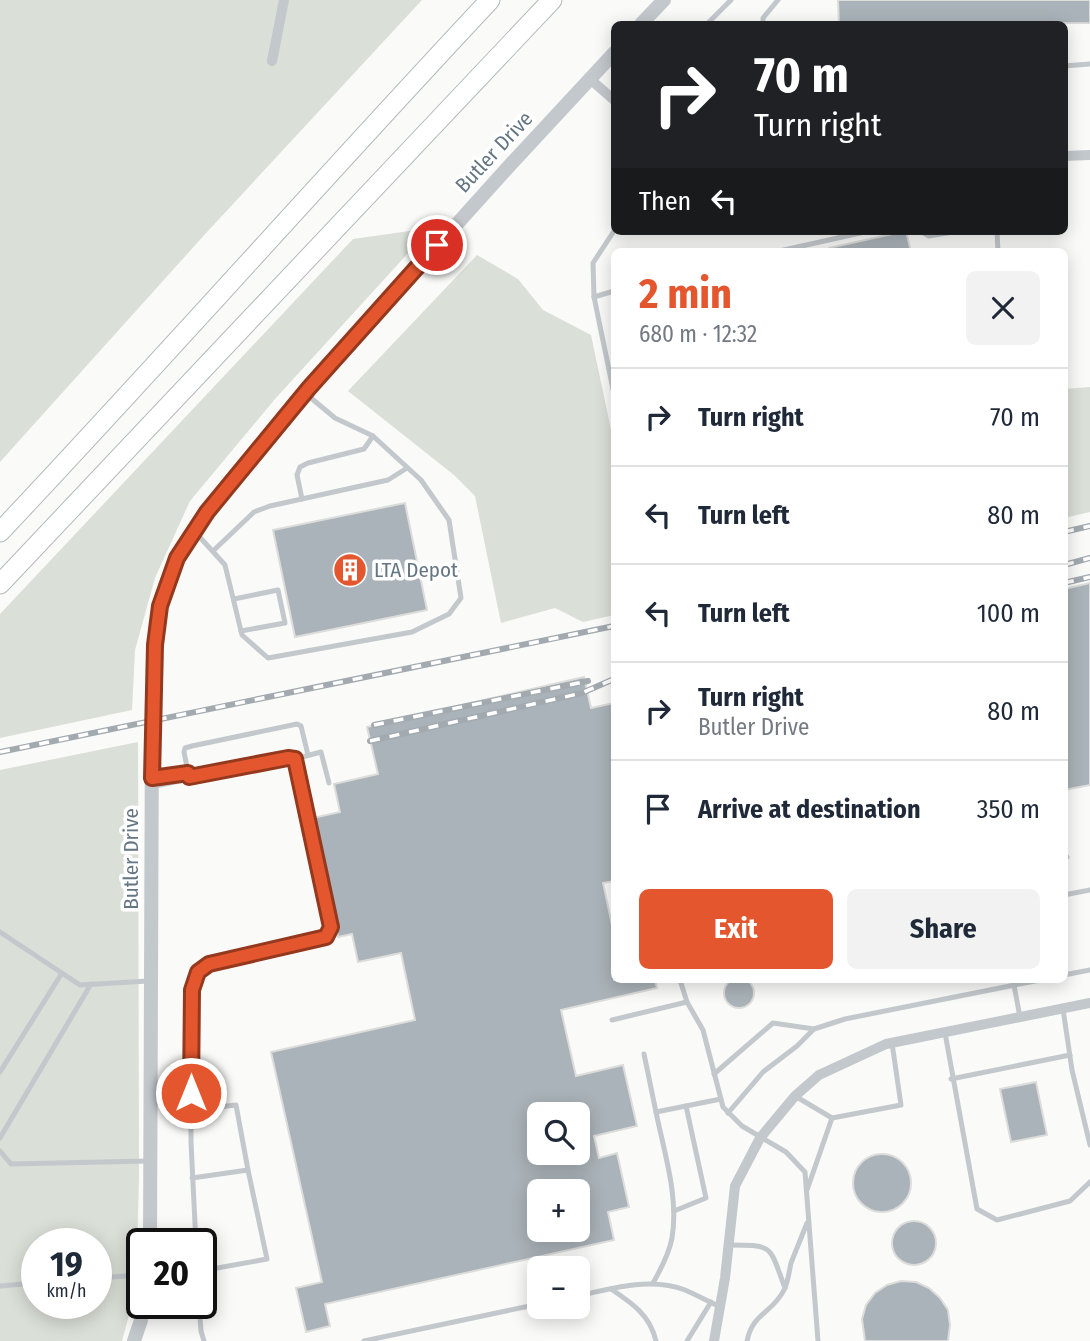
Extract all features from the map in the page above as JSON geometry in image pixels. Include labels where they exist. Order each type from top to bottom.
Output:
[{"type":"highway","points":[[0,532],[137,387],[356,142],[491,0]]},
{"type":"highway","points":[[0,584],[552,0]]},
{"type":"street","points":[[272,61],[284,0]]},
{"type":"street","points":[[644,21],[664,0]]},
{"type":"street","name":"Butler Drive","points":[[150,1228],[155,645],[160,606],[177,558],[207,512],[305,393],[611,56]]},
{"type":"street","points":[[590,79],[611,97]]},
{"type":"street","points":[[1068,156],[1090,155]]},
{"type":"street","points":[[714,1341],[715,1305],[729,1245],[735,1186],[760,1138],[795,1096],[819,1075],[891,1043],[1090,1003]]},
{"type":"street","points":[[134,1341],[141,1319]]},
{"type":"lane","points":[[710,21],[731,0]]},
{"type":"lane","points":[[763,21],[778,0]]},
{"type":"lane","points":[[1068,66],[1090,64]]},
{"type":"lane","points":[[611,235],[593,263],[594,297],[611,379]]},
{"type":"lane","points":[[793,248],[851,235]]},
{"type":"lane","points":[[594,297],[611,292]]},
{"type":"lane","points":[[195,531],[225,565],[242,635],[268,658],[412,632],[449,614],[461,598],[449,520],[421,480],[373,436],[335,418],[305,393]]},
{"type":"lane","points":[[302,499],[297,475],[300,467],[364,449],[373,436]]},
{"type":"lane","points":[[213,551],[254,512],[388,480],[407,468]]},
{"type":"lane","points":[[234,599],[278,590],[285,623],[241,631]]},
{"type":"lane","points":[[189,776],[185,748],[297,724],[301,726],[308,755]]},
{"type":"lane","points":[[152,783],[288,758],[295,759],[321,752],[329,783]]},
{"type":"lane","points":[[195,1228],[191,1110],[192,990],[198,972],[209,964],[326,937],[331,927],[295,759]]},
{"type":"lane","points":[[1068,894],[1090,890]]},
{"type":"lane","points":[[0,932],[80,985],[151,981]]},
{"type":"lane","points":[[1068,974],[1090,970]]},
{"type":"lane","points":[[0,1072],[62,973]]},
{"type":"lane","points":[[682,983],[687,1002],[703,1030],[723,1107],[742,1126],[786,1152],[805,1172],[818,1341]]},
{"type":"lane","points":[[729,1113],[763,1073],[814,1029],[845,1019],[1014,983],[1020,1017]]},
{"type":"lane","points":[[0,1138],[91,984]]},
{"type":"lane","points":[[612,1020],[687,1002]]},
{"type":"lane","points":[[1063,1009],[1090,1145]]},
{"type":"lane","points":[[714,1074],[773,1023],[814,1029]]},
{"type":"lane","points":[[945,1032],[951,1079],[977,1209],[997,1220],[1070,1201],[1090,1182]]},
{"type":"lane","points":[[795,1096],[832,1118],[901,1105],[891,1043]]},
{"type":"lane","points":[[644,1054],[674,1211],[672,1238],[665,1260],[653,1283]]},
{"type":"lane","points":[[951,1079],[1070,1055]]},
{"type":"lane","points":[[656,1112],[721,1099]]},
{"type":"lane","points":[[191,1110],[236,1105],[267,1259],[217,1268]]},
{"type":"lane","points":[[674,1211],[706,1198],[686,1106]]},
{"type":"lane","points":[[807,1192],[832,1118]]},
{"type":"lane","points":[[0,1151],[12,1164],[151,1160]]},
{"type":"lane","points":[[192,1178],[248,1170]]},
{"type":"lane","points":[[747,1341],[749,1329],[756,1318],[771,1308],[785,1287],[809,1219]]},
{"type":"lane","points":[[729,1245],[760,1245],[771,1252],[785,1287]]},
{"type":"lane","points":[[590,1293],[653,1283],[683,1289],[715,1305],[687,1341]]},
{"type":"lane","points":[[0,1286],[21,1284]]},
{"type":"lane","points":[[611,1289],[650,1321],[656,1341]]},
{"type":"lane","points":[[367,1341],[527,1307]]},
{"type":"lane","points":[[200,1319],[204,1341]]},
{"type":"shaded area","points":[[0,0],[422,0],[207,232],[0,462]]},
{"type":"shaded area","points":[[431,228],[275,399],[190,501],[155,578],[135,650],[132,710],[0,738],[0,614],[353,239]]},
{"type":"shaded area","points":[[477,255],[518,279],[543,310],[591,335],[611,430],[611,616],[583,622],[555,608],[501,623],[475,496],[454,475],[348,391]]},
{"type":"shaded area","points":[[1090,387],[1090,512],[1068,517],[1068,389]]},
{"type":"shaded area","points":[[138,742],[139,1178],[138,1228],[126,1228],[128,1319],[122,1341],[0,1341],[0,770]]},
{"type":"building","points":[[838,0],[1090,0],[1090,23],[839,21]]},
{"type":"building","points":[[888,235],[907,235],[910,248],[829,248]]},
{"type":"building","name":"LTA Depot","points":[[405,503],[427,610],[295,637],[273,530]]},
{"type":"building","points":[[1090,583],[1090,785],[1068,789],[1068,588]]},
{"type":"building","points":[[584,677],[591,708],[611,704],[611,882],[603,883],[611,920],[611,983],[656,983],[657,988],[561,1010],[576,1076],[623,1065],[637,1126],[594,1136],[599,1158],[617,1153],[629,1207],[608,1212],[614,1240],[542,1256],[527,1256],[527,1259],[325,1304],[330,1326],[306,1332],[296,1288],[322,1282],[271,1052],[415,1020],[401,953],[358,962],[352,934],[338,937],[313,818],[340,812],[334,784],[378,774],[367,727]]},
{"type":"building","points":[[727,983],[751,983],[753,999],[745,1007],[733,1007],[725,999]]},
{"type":"building","points":[[1036,1082],[1047,1135],[1011,1142],[1000,1089]]},
{"type":"building","points":[[876,1154],[888,1154],[903,1162],[911,1177],[911,1189],[903,1204],[888,1212],[876,1212],[861,1204],[853,1189],[853,1177],[861,1162]]},
{"type":"building","points":[[914,1221],[929,1228],[936,1243],[929,1258],[914,1265],[899,1258],[892,1243],[899,1228]]},
{"type":"building","points":[[901,1281],[916,1282],[929,1288],[940,1298],[948,1310],[948,1341],[865,1341],[862,1319],[866,1305],[875,1293],[887,1285]]},
{"type":"railway","points":[[1068,531],[1090,526]]},
{"type":"railway","points":[[1068,564],[1090,558]]},
{"type":"railway","points":[[1068,582],[1090,577]]},
{"type":"railway","points":[[0,752],[611,627]]},
{"type":"railway","points":[[370,741],[582,693],[611,680]]},
{"type":"railway","points":[[374,725],[588,681]]},
{"type":"place","name":"LTA Depot","points":[[350,570]]},
{"type":"route","points":[[191,1093],[192,990],[198,972],[209,964],[326,937],[331,927],[295,759],[288,758],[189,777],[188,773],[152,778],[155,645],[160,606],[177,558],[207,512],[309,388],[437,245]]}]
